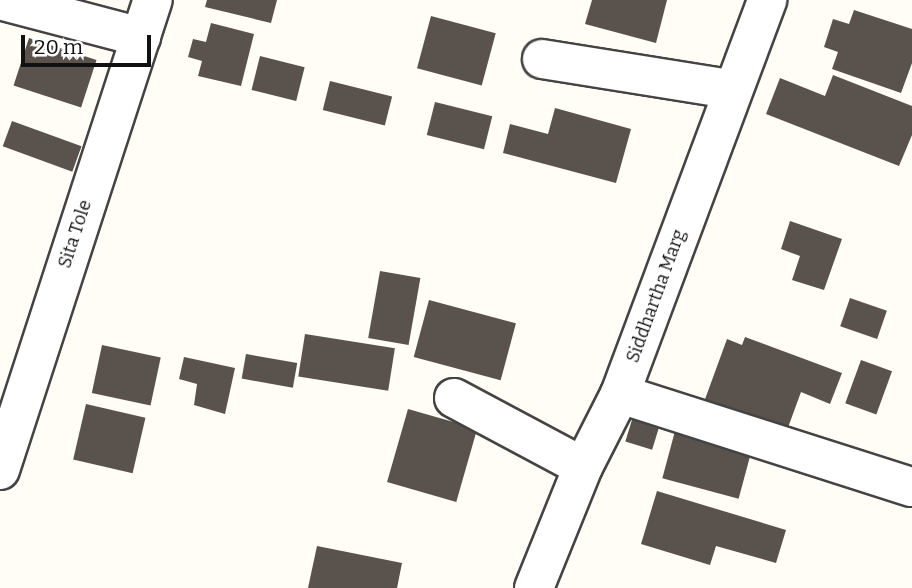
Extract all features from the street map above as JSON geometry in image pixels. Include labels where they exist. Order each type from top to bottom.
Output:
[{"type":"street","points":[[0,0],[141,37]]},
{"type":"street","name":"Sita Tole","points":[[0,470],[153,0]]},
{"type":"street","name":"Siddhartha Marg","points":[[534,588],[583,467],[620,394],[730,89],[767,0]]},
{"type":"street","points":[[542,58],[730,89]]},
{"type":"street","points":[[620,394],[912,487]]},
{"type":"street","points":[[454,398],[583,467]]},
{"type":"building","points":[[207,0],[277,0],[271,23],[205,7]]},
{"type":"building","points":[[592,0],[667,0],[656,43],[585,24]]},
{"type":"building","points":[[854,10],[912,29],[912,63],[901,93],[832,69],[838,52],[824,47],[833,19],[849,24]]},
{"type":"building","points":[[431,16],[496,33],[482,86],[417,68]]},
{"type":"building","points":[[211,23],[254,34],[241,86],[198,76],[202,61],[188,57],[193,39],[206,42]]},
{"type":"building","points":[[29,38],[97,60],[81,107],[14,86]]},
{"type":"building","points":[[260,56],[305,67],[296,101],[252,90]]},
{"type":"building","points":[[833,75],[912,106],[912,135],[899,166],[766,114],[780,78],[825,96]]},
{"type":"building","points":[[330,81],[392,96],[385,126],[323,110]]},
{"type":"building","points":[[435,102],[492,116],[484,149],[427,135]]},
{"type":"building","points":[[555,108],[631,129],[616,183],[503,153],[510,124],[548,134]]},
{"type":"building","points":[[12,121],[82,146],[72,172],[3,146]]},
{"type":"building","points":[[790,221],[842,239],[824,290],[792,280],[800,256],[781,249]]},
{"type":"building","points":[[380,271],[420,278],[409,345],[368,338]]},
{"type":"building","points":[[850,298],[887,311],[877,339],[840,326]]},
{"type":"building","points":[[429,300],[516,323],[501,380],[414,357]]},
{"type":"building","points":[[305,334],[395,348],[388,391],[298,376]]},
{"type":"building","points":[[745,337],[842,373],[830,404],[801,392],[786,433],[704,402],[727,339],[742,345]]},
{"type":"building","points":[[102,345],[161,357],[151,405],[92,393]]},
{"type":"building","points":[[246,354],[297,363],[293,388],[242,379]]},
{"type":"building","points":[[184,357],[235,368],[225,414],[194,405],[197,384],[179,379]]},
{"type":"building","points":[[861,360],[892,371],[876,415],[845,403]]},
{"type":"building","points":[[86,404],[145,418],[133,473],[73,460]]},
{"type":"building","points":[[408,409],[477,429],[456,502],[387,482]]},
{"type":"building","points":[[635,410],[662,418],[652,450],[625,442]]},
{"type":"building","points":[[675,431],[751,451],[739,499],[662,478]]},
{"type":"building","points":[[657,491],[786,530],[776,563],[716,546],[710,565],[641,544]]},
{"type":"building","points":[[317,546],[402,563],[397,588],[308,588]]}]
